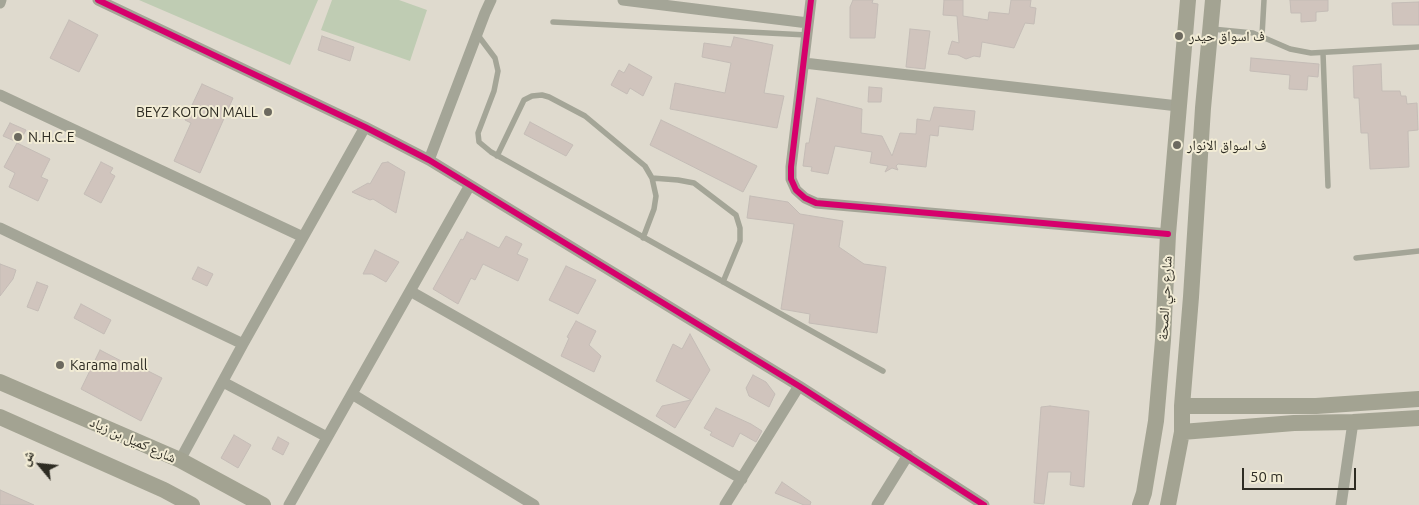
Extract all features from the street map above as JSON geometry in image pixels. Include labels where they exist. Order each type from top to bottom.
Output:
[{"type":"main road","name":"شارع حي الصحة","points":[[1140,505],[1144,493],[1156,421],[1163,340],[1168,234],[1188,0]]},
{"type":"main road","name":"شارع حي الصحة","points":[[1168,505],[1182,432],[1182,406],[1213,0]]},
{"type":"main road","points":[[1186,28],[1188,33],[1197,37],[1203,36],[1210,29]]},
{"type":"main road","points":[[1183,61],[1189,51],[1195,50],[1205,55],[1207,61]]},
{"type":"main road","name":"شارع كميل بن زياد","points":[[0,382],[180,460],[263,505]]},
{"type":"main road","points":[[1182,406],[1316,406],[1419,399]]},
{"type":"main road","points":[[1292,406],[1296,408],[1299,414],[1294,424]]},
{"type":"main road","points":[[1315,423],[1309,414],[1313,407],[1316,406]]},
{"type":"main road","points":[[0,417],[164,490],[192,505]]},
{"type":"main road","points":[[1182,432],[1419,418]]},
{"type":"street","points":[[98,0],[365,127],[429,160],[798,386],[984,505]]},
{"type":"street","points":[[429,160],[476,34],[491,0]]},
{"type":"street","points":[[623,0],[695,5],[808,23]]},
{"type":"street","points":[[811,0],[791,167],[791,179],[796,190],[805,198],[816,203],[1168,234]]},
{"type":"street","points":[[804,63],[1178,106]]},
{"type":"street","points":[[0,95],[303,238]]},
{"type":"street","points":[[180,460],[365,127]]},
{"type":"street","points":[[289,505],[470,185]]},
{"type":"street","points":[[0,228],[243,344]]},
{"type":"street","points":[[410,291],[742,479]]},
{"type":"street","points":[[223,382],[327,437]]},
{"type":"street","points":[[725,505],[798,386]]},
{"type":"street","points":[[352,394],[534,505]]},
{"type":"street","points":[[1341,505],[1352,422]]},
{"type":"street","points":[[877,505],[908,455]]},
{"type":"lane","points":[[1262,36],[1264,0]]},
{"type":"lane","points":[[553,22],[807,35]]},
{"type":"lane","points":[[1210,29],[1245,32],[1262,36],[1297,51],[1311,53],[1419,48]]},
{"type":"lane","points":[[476,34],[495,58],[498,71],[494,91],[478,133],[479,142],[497,156],[883,371]]},
{"type":"lane","points":[[1323,52],[1328,186]]},
{"type":"lane","points":[[497,156],[524,100],[532,96],[542,95],[549,97],[585,116],[645,166],[652,178],[656,196],[654,209],[643,238]]},
{"type":"lane","points":[[652,178],[694,183],[736,215],[740,228],[740,241],[723,282]]},
{"type":"lane","points":[[1356,258],[1419,252]]},
{"type":"green space","points":[[139,0],[318,0],[290,65]]},
{"type":"green space","points":[[332,0],[399,0],[427,10],[410,61],[321,30]]},
{"type":"building","points":[[853,0],[873,0],[872,3],[878,4],[875,38],[850,38],[850,7]]},
{"type":"building","points":[[944,0],[963,0],[963,16],[988,20],[989,12],[1009,14],[1011,0],[1031,0],[1030,7],[1036,8],[1034,24],[1025,23],[1014,48],[982,42],[980,57],[974,56],[966,59],[958,55],[948,54],[952,41],[959,43],[957,16],[943,15]]},
{"type":"building","points":[[1290,0],[1328,0],[1328,11],[1316,12],[1316,21],[1301,22],[1301,13],[1291,13]]},
{"type":"building","points":[[1419,2],[1419,25],[1393,25],[1392,3]]},
{"type":"building","points":[[69,20],[98,35],[79,72],[50,58]]},
{"type":"building","points":[[910,29],[930,31],[925,69],[906,67]]},
{"type":"building","points":[[322,36],[354,47],[350,61],[318,50]]},
{"type":"building","points":[[734,37],[773,45],[764,93],[784,96],[777,128],[670,109],[675,83],[725,93],[731,63],[702,57],[704,43],[731,47]]},
{"type":"building","points":[[1251,58],[1319,64],[1318,77],[1308,76],[1307,90],[1289,89],[1290,75],[1250,71]]},
{"type":"building","points":[[629,64],[652,77],[643,96],[630,88],[627,94],[611,85],[619,70],[624,73]]},
{"type":"building","points":[[1381,64],[1382,91],[1400,91],[1401,96],[1406,96],[1407,104],[1417,103],[1418,130],[1408,131],[1409,167],[1370,169],[1368,133],[1361,133],[1359,98],[1354,98],[1353,66]]},
{"type":"building","points":[[202,84],[233,98],[200,173],[174,161],[191,123],[185,120]]},
{"type":"building","points":[[869,87],[882,88],[881,102],[868,102]]},
{"type":"building","points":[[817,98],[862,109],[861,133],[882,136],[892,156],[900,133],[916,134],[917,119],[930,121],[934,107],[975,111],[973,130],[939,126],[938,136],[930,135],[926,167],[898,164],[896,166],[898,170],[892,168],[885,172],[888,166],[870,163],[872,152],[835,146],[828,174],[811,171],[812,167],[803,166],[806,143],[809,143]]},
{"type":"building","points":[[661,120],[757,166],[743,192],[650,145]]},
{"type":"building","points":[[530,122],[573,145],[566,156],[524,134]]},
{"type":"building","points":[[10,123],[26,130],[19,143],[3,136]]},
{"type":"building","points":[[17,143],[50,159],[41,177],[48,180],[38,201],[9,187],[15,173],[4,167]]},
{"type":"building","points":[[101,162],[113,168],[110,173],[115,176],[101,203],[84,194]]},
{"type":"building","points":[[388,162],[405,172],[396,213],[373,199],[370,200],[352,192],[368,183],[370,184],[382,163]]},
{"type":"building","points":[[750,196],[788,202],[800,214],[843,221],[839,247],[864,264],[886,267],[877,333],[809,323],[810,314],[781,309],[794,224],[747,218]]},
{"type":"building","points":[[467,232],[499,248],[506,236],[522,244],[517,254],[528,259],[518,281],[483,264],[475,280],[471,278],[458,304],[433,289],[461,239],[463,240]]},
{"type":"building","points":[[375,250],[399,262],[386,282],[372,274],[363,274]]},
{"type":"building","points":[[0,264],[16,270],[13,279],[0,296]]},
{"type":"building","points":[[566,266],[596,280],[578,314],[549,300]]},
{"type":"building","points":[[198,267],[213,274],[207,286],[192,279]]},
{"type":"building","points":[[37,282],[48,286],[38,311],[27,307]]},
{"type":"building","points":[[81,304],[111,320],[104,334],[74,318]]},
{"type":"building","points":[[576,321],[596,331],[589,345],[601,356],[594,372],[561,356],[569,338],[567,337]]},
{"type":"building","points":[[690,334],[710,370],[675,428],[656,416],[662,406],[691,400],[656,381],[673,344],[682,349]]},
{"type":"building","points":[[100,350],[131,366],[132,363],[162,378],[141,421],[81,389]]},
{"type":"building","points":[[753,375],[766,382],[775,394],[769,407],[749,396],[746,388]]},
{"type":"building","points":[[1050,406],[1089,411],[1084,487],[1070,485],[1071,472],[1048,472],[1044,504],[1034,503],[1041,407]]},
{"type":"building","points":[[716,408],[762,431],[756,442],[740,433],[733,447],[710,435],[712,432],[704,428]]},
{"type":"building","points":[[234,435],[251,445],[238,468],[221,458]]},
{"type":"building","points":[[278,437],[289,443],[283,455],[272,449]]},
{"type":"building","points":[[782,482],[811,502],[810,505],[804,505],[775,493]]},
{"type":"building","points":[[0,490],[34,505],[0,505]]},
{"type":"cycle path","points":[[98,0],[365,127],[429,160],[799,386],[984,505]]},
{"type":"cycle path","points":[[811,0],[791,167],[791,179],[796,190],[805,198],[816,203],[1168,234]]},
{"type":"place","name":"ف اسواق حيدر","points":[[1179,36]]},
{"type":"place","name":"BEYZ KOTON MALL","points":[[268,112]]},
{"type":"place","name":"N.H.C.E","points":[[18,137]]},
{"type":"place","name":"ف اسواق الانوار","points":[[1177,145]]},
{"type":"place","name":"Karama mall","points":[[60,365]]}]
